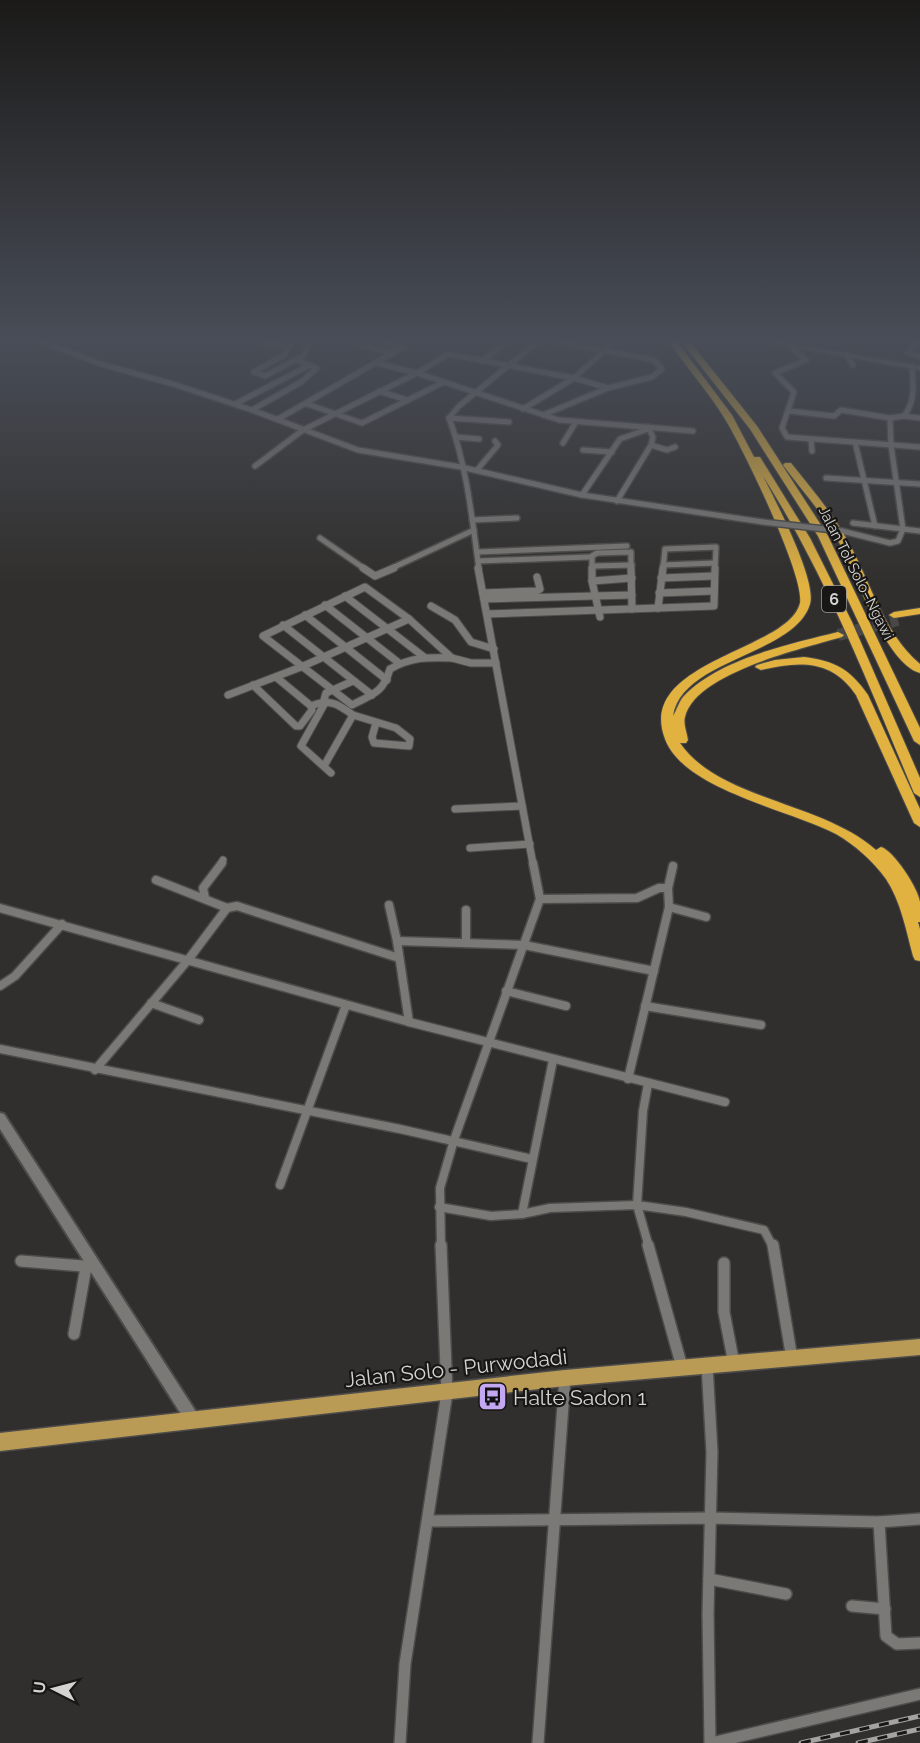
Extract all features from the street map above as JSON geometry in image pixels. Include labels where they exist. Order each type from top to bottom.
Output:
[{"type":"highway","points":[[732,423],[777,515],[803,580],[805,604],[794,621],[780,631],[720,660],[681,706],[677,719],[680,738],[689,753],[717,773],[738,784],[821,815],[849,828],[872,843],[894,865],[911,891],[920,921]]},
{"type":"highway","name":"Jalan Tol Solo–Ngawi","points":[[733,423],[805,536],[869,674],[920,793]]},
{"type":"highway","name":"Jalan Tol Solo–Ngawi","points":[[750,423],[823,536],[920,741]]},
{"type":"highway","points":[[754,428],[811,493],[841,537],[891,639],[906,661],[920,670]]},
{"type":"highway","points":[[920,611],[896,618],[920,616]]},
{"type":"highway","points":[[836,632],[703,679],[681,690],[669,706],[667,721],[670,738],[699,769],[731,787],[831,826],[858,841],[884,866],[906,906],[920,956]]},
{"type":"highway","points":[[703,679],[789,660],[810,660],[838,669],[858,688],[920,823]]},
{"type":"main road","name":"Jalan Solo - Purwodadi","points":[[0,1442],[565,1378],[792,1360],[920,1347]]},
{"type":"street","points":[[288,423],[358,450],[461,466],[582,495],[763,522],[842,531],[890,543],[898,541],[903,529],[891,445],[890,423]]},
{"type":"street","points":[[255,466],[303,430],[316,423]]},
{"type":"street","points":[[400,1743],[405,1664],[429,1521],[447,1393],[440,1188],[454,1140],[540,899],[487,614],[474,530],[456,437],[451,423]]},
{"type":"street","points":[[563,443],[575,423]]},
{"type":"street","points":[[592,423],[693,431]]},
{"type":"street","points":[[783,423],[783,431],[790,438],[920,447]]},
{"type":"street","points":[[617,501],[651,445],[653,437],[648,428]]},
{"type":"street","points":[[582,495],[623,436],[648,428]]},
{"type":"street","points":[[846,433],[848,442]]},
{"type":"street","points":[[456,437],[479,439]]},
{"type":"street","points":[[811,439],[812,451]]},
{"type":"street","points":[[477,470],[498,445],[495,441]]},
{"type":"street","points":[[855,442],[862,480],[875,526]]},
{"type":"street","points":[[651,445],[668,450],[675,447]]},
{"type":"street","points":[[583,450],[612,452]]},
{"type":"street","points":[[826,478],[920,484]]},
{"type":"street","points":[[472,520],[517,518]]},
{"type":"street","points":[[853,523],[920,531]]},
{"type":"street","points":[[320,538],[375,576],[474,530]]},
{"type":"street","points":[[477,552],[627,546]]},
{"type":"street","points":[[487,614],[599,614],[632,609],[714,606],[716,547],[666,549],[660,578],[658,608]]},
{"type":"street","points":[[599,614],[592,581],[594,566],[592,556],[594,554],[631,552],[632,609]]},
{"type":"street","points":[[478,561],[589,557]]},
{"type":"street","points":[[663,565],[715,562]]},
{"type":"street","points":[[594,566],[632,565]]},
{"type":"street","points":[[660,578],[714,576]]},
{"type":"street","points":[[484,596],[537,591],[540,589],[537,577]]},
{"type":"street","points":[[592,581],[633,578]]},
{"type":"street","points":[[452,658],[409,619],[365,587],[263,636],[331,691],[352,705],[382,688],[390,669],[399,663],[427,657],[452,658],[464,663],[496,663]]},
{"type":"street","points":[[659,593],[714,591]]},
{"type":"street","points":[[484,596],[632,595]]},
{"type":"street","points":[[345,596],[427,657]]},
{"type":"street","points":[[325,605],[399,663]]},
{"type":"street","points":[[431,606],[455,620],[471,642],[494,649]]},
{"type":"street","points":[[305,615],[387,680]]},
{"type":"street","points":[[228,695],[301,667],[409,619]]},
{"type":"street","points":[[283,625],[372,695]]},
{"type":"street","points":[[427,657],[443,648]]},
{"type":"street","points":[[253,685],[296,726],[300,726],[312,710],[311,706],[276,676]]},
{"type":"street","points":[[331,774],[301,746],[325,700],[324,695],[354,681]]},
{"type":"street","points":[[311,706],[325,700],[334,702],[353,715],[400,729],[410,739],[409,746],[374,743],[372,737],[376,723]]},
{"type":"street","points":[[324,766],[353,715]]},
{"type":"street","points":[[455,809],[522,806]]},
{"type":"street","points":[[470,848],[530,844]]},
{"type":"street","points":[[205,898],[203,888],[219,869],[223,860]]},
{"type":"street","points":[[628,1079],[669,907],[669,888],[673,866]]},
{"type":"street","points":[[156,880],[227,908],[237,906],[399,958]]},
{"type":"street","points":[[540,899],[627,899],[645,896],[659,888],[669,888]]},
{"type":"street","points":[[389,905],[409,1022]]},
{"type":"street","points":[[669,907],[706,917]]},
{"type":"street","points":[[0,908],[409,1022],[725,1102]]},
{"type":"street","points":[[95,1070],[188,960],[227,908]]},
{"type":"street","points":[[466,910],[466,943]]},
{"type":"street","points":[[0,986],[15,976],[62,924]]},
{"type":"street","points":[[396,941],[524,945],[654,971]]},
{"type":"street","points":[[506,991],[566,1006]]},
{"type":"street","points":[[152,1003],[199,1020]]},
{"type":"street","points":[[280,1185],[346,1005]]},
{"type":"street","points":[[645,1006],[761,1025]]},
{"type":"street","points":[[0,1049],[95,1070],[307,1109],[532,1159]]},
{"type":"street","points":[[522,1214],[553,1060]]},
{"type":"street","points":[[648,1084],[643,1111],[637,1205],[682,1367]]},
{"type":"street","points":[[0,1118],[91,1267],[193,1420]]},
{"type":"street","points":[[439,1207],[491,1216],[522,1214],[550,1208],[637,1205],[686,1212],[766,1231],[773,1244],[792,1360]]},
{"type":"street","points":[[21,1261],[91,1267]]},
{"type":"street","points":[[724,1263],[724,1312],[734,1364]]},
{"type":"street","points":[[74,1334],[91,1267]]},
{"type":"street","points":[[707,1365],[710,1403],[711,1518],[710,1743],[920,1694]]},
{"type":"street","points":[[538,1743],[565,1378]]},
{"type":"street","points":[[429,1521],[556,1518],[879,1521],[920,1519]]},
{"type":"street","points":[[879,1521],[886,1636],[890,1641],[906,1645],[920,1643]]},
{"type":"street","points":[[709,1579],[786,1594]]},
{"type":"street","points":[[852,1606],[885,1609]]},
{"type":"tunnel","points":[[838,635],[898,620]]},
{"type":"railway","points":[[801,1743],[920,1716]]},
{"type":"railway","points":[[858,1743],[920,1729]]},
{"type":"place","name":"Halte Sadon 1","points":[[492,1397]]}]
